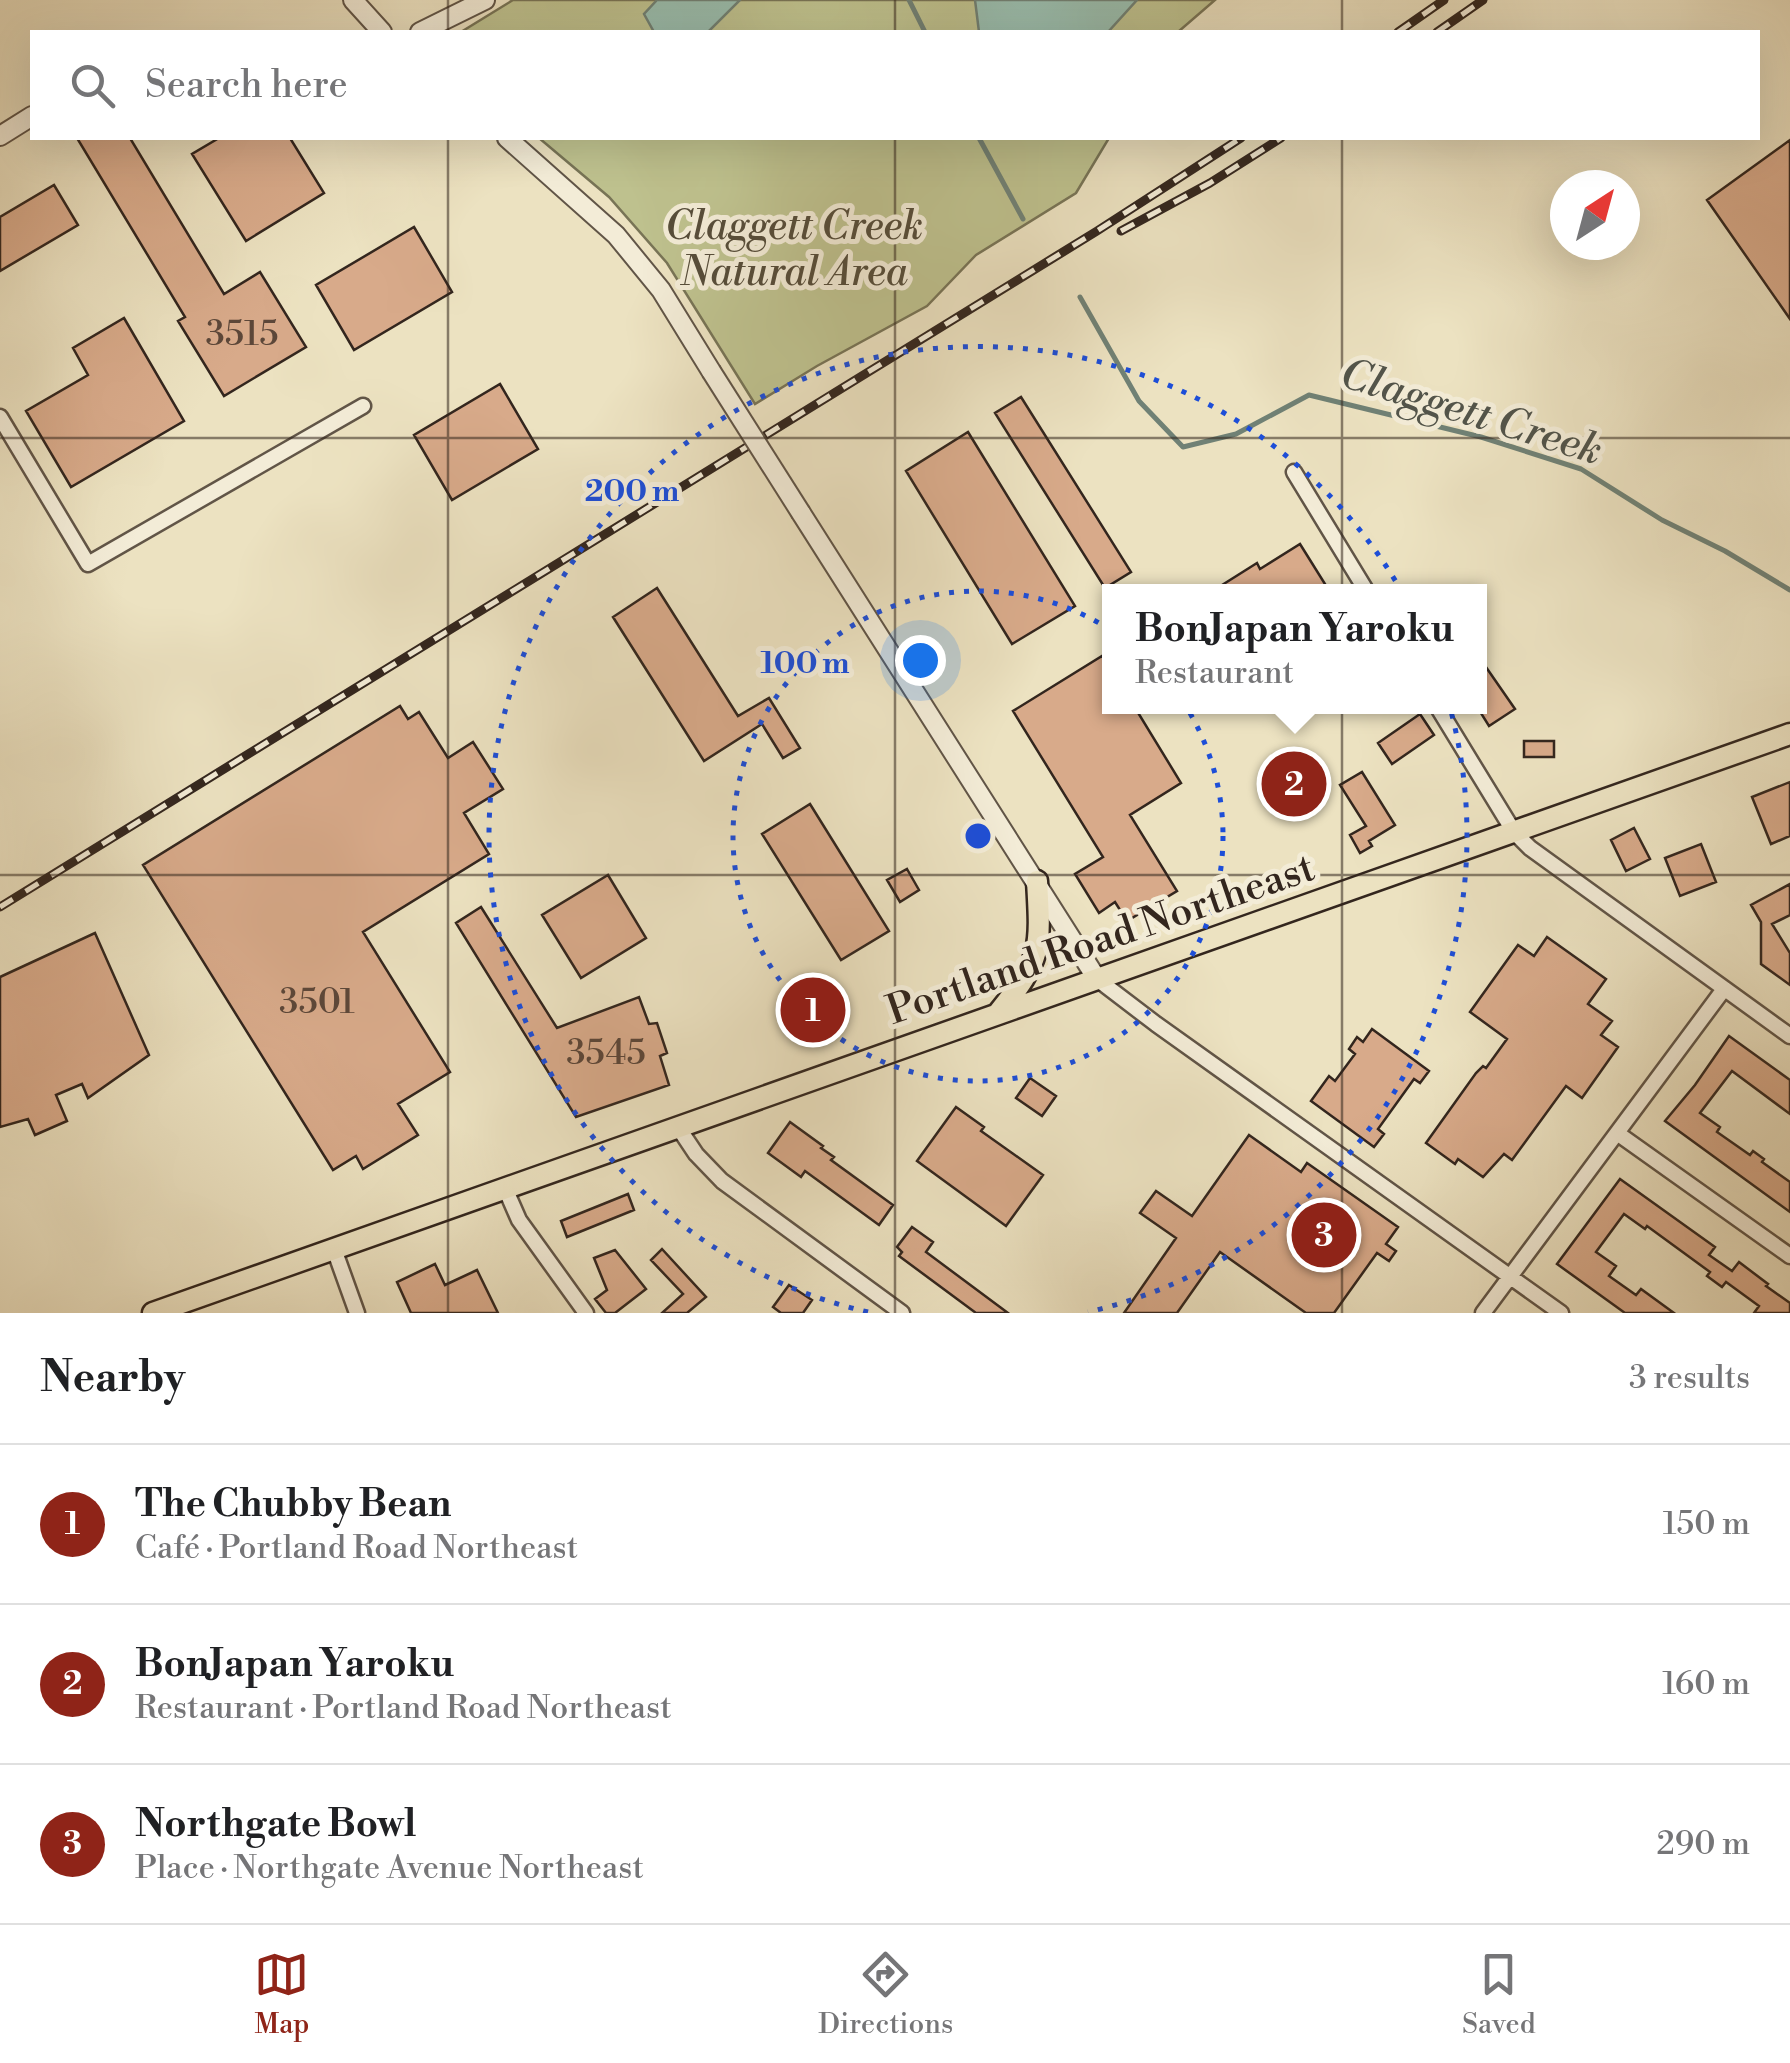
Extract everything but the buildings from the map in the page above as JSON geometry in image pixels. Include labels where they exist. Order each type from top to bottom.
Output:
[{"type":"main road","name":"Portland Road Northeast","points":[[153,1313],[1790,734]]},
{"type":"main road","points":[[996,1014],[1026,978],[1039,947],[1036,881]]},
{"type":"street","points":[[353,0],[380,30]]},
{"type":"street","points":[[424,30],[485,0]]},
{"type":"street","points":[[0,136],[30,117]]},
{"type":"street","points":[[509,140],[616,234],[661,290],[1097,978],[1562,1313]]},
{"type":"street","points":[[0,417],[88,564],[363,406]]},
{"type":"street","points":[[1294,472],[1362,584]]},
{"type":"street","points":[[1442,714],[1514,832],[1530,848],[1790,1036]]},
{"type":"street","points":[[1483,1313],[1724,989]]},
{"type":"street","points":[[678,1128],[722,1181],[902,1313]]},
{"type":"street","points":[[1617,1133],[1790,1256]]},
{"type":"street","points":[[505,1188],[519,1220],[586,1313]]},
{"type":"street","points":[[334,1249],[357,1313]]},
{"type":"green space","points":[[513,0],[1215,0],[1180,30],[464,30]]},
{"type":"green space","name":"Claggett Creek Natural Area","points":[[541,140],[1108,140],[1076,193],[976,255],[927,306],[755,404],[667,263],[609,197]]},
{"type":"shaded area","points":[[657,0],[740,0],[710,30],[653,30],[644,14]]},
{"type":"shaded area","points":[[975,0],[1137,0],[1110,30],[979,30]]},
{"type":"waterway","name":"Claggett Creek","points":[[909,0],[924,30]]},
{"type":"waterway","name":"Claggett Creek","points":[[980,140],[1023,219]]},
{"type":"waterway","name":"Claggett Creek","points":[[1080,297],[1139,401],[1183,447],[1236,434],[1309,395],[1481,437],[1581,469],[1662,520],[1725,551],[1790,590]]},
{"type":"railway","points":[[1401,30],[1444,0]]},
{"type":"railway","points":[[1440,30],[1483,0]]},
{"type":"railway","points":[[0,907],[1097,231],[1238,140]]},
{"type":"railway","points":[[1121,231],[1210,183],[1278,140]]},
{"type":"place","name":"BonJapan Yaroku","points":[[1294,784]]},
{"type":"place","name":"The Chubby Bean","points":[[813,1010]]},
{"type":"place","name":"Northgate Bowl","points":[[1324,1235]]}]
